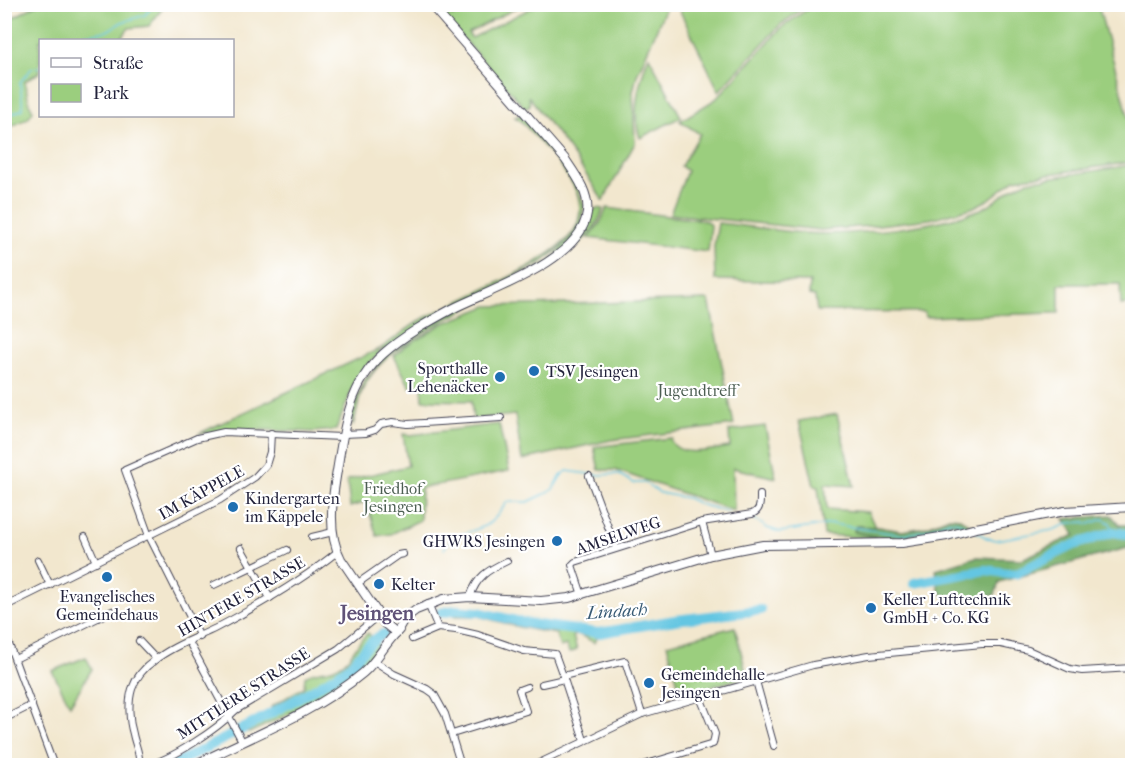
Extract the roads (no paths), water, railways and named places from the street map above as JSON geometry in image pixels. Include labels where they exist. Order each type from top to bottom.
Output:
[{"type":"main road","points":[[396,633],[386,624],[337,552],[333,532],[332,508],[342,435],[357,390],[364,376],[382,354],[410,334],[451,309],[525,274],[562,251],[579,234],[588,206],[576,176],[551,141],[430,4]]},
{"type":"main road","points":[[192,765],[241,738],[299,713],[332,694],[363,672],[396,633],[404,619],[428,604],[444,599],[470,597],[541,601],[582,595],[711,555],[763,545],[902,543],[1065,511],[1132,507]]},
{"type":"street","points":[[200,637],[149,536],[126,470],[197,438],[224,432],[342,435],[366,433],[381,424],[393,422],[408,424],[501,418]]},
{"type":"street","name":"IM KÄPPELE","points":[[4,607],[220,500],[255,477],[266,465],[270,453],[271,433]]},
{"type":"street","points":[[589,476],[616,548]]},
{"type":"street","name":"AMSELWEG","points":[[582,595],[572,565],[575,562],[702,522],[757,512],[760,495]]},
{"type":"street","points":[[702,522],[711,555]]},
{"type":"street","points":[[312,537],[333,532]]},
{"type":"street","points":[[85,537],[96,562]]},
{"type":"street","points":[[241,548],[270,598]]},
{"type":"street","points":[[214,585],[287,550]]},
{"type":"street","name":"HINTERE STRASSE","points":[[139,765],[140,758],[132,733],[130,717],[131,691],[139,675],[156,659],[270,598],[337,552]]},
{"type":"street","points":[[358,583],[398,555],[403,554]]},
{"type":"street","points":[[38,560],[50,585]]},
{"type":"street","points":[[470,597],[472,589],[486,571],[507,561]]},
{"type":"street","points":[[428,604],[438,628]]},
{"type":"street","points":[[15,659],[112,611]]},
{"type":"street","name":"MITTLERE STRASSE","points":[[145,765],[164,759],[224,722],[236,710],[339,649],[380,615]]},
{"type":"street","points":[[412,639],[438,628],[478,635],[524,651],[555,654],[584,740]]},
{"type":"street","points":[[4,631],[54,765]]},
{"type":"street","points":[[139,642],[156,659]]},
{"type":"street","points":[[189,642],[241,738]]},
{"type":"street","points":[[533,765],[541,764],[584,740],[642,714],[813,665],[869,655],[982,644],[1018,646],[1070,669],[1082,671],[1132,668]]},
{"type":"street","points":[[374,660],[393,675],[434,694],[445,714],[461,765]]},
{"type":"street","points":[[542,684],[625,661],[642,714]]},
{"type":"street","points":[[756,681],[774,746]]},
{"type":"street","points":[[452,734],[526,711],[519,690],[527,687]]},
{"type":"street","points":[[640,765],[713,744],[715,734],[700,697]]},
{"type":"street","points":[[4,719],[32,705]]},
{"type":"waterway","points":[[73,39],[77,36],[107,31],[122,22],[145,15],[155,4]]},
{"type":"waterway","points":[[4,117],[23,109],[20,82],[32,68],[39,67]]},
{"type":"waterway","points":[[444,549],[458,536],[491,522],[507,502],[528,502],[547,493],[567,471],[596,475],[618,474],[634,483],[645,483],[660,493],[687,498],[702,505],[729,512]]},
{"type":"waterway","points":[[752,517],[767,528],[780,532],[832,524],[902,535],[924,531],[949,521],[958,522],[966,527]]},
{"type":"waterway","points":[[975,531],[996,540],[1053,530],[1070,523],[1089,524],[1103,519],[1110,523],[1113,532]]},
{"type":"waterway","name":"Lindach","points":[[914,583],[985,570],[1015,574],[1074,545],[1113,532],[1132,535]]},
{"type":"waterway","name":"Lindach","points":[[440,613],[456,610],[479,612],[530,624],[599,633],[675,620],[761,610]]},
{"type":"waterway","name":"Lindach","points":[[170,766],[258,721],[343,671],[371,642],[383,634]]},
{"type":"place","name":"TSV Jesingen","points":[[534,371]]},
{"type":"place","name":"Sporthalle Lehenäcker","points":[[500,377]]},
{"type":"place","name":"Kindergarten im Käppele","points":[[233,507]]},
{"type":"place","name":"GHWRS Jesingen","points":[[557,541]]},
{"type":"place","name":"Evangelisches Gemeindehaus","points":[[107,577]]},
{"type":"place","name":"Kelter","points":[[379,584]]},
{"type":"place","name":"Keller Lufttechnik GmbH + Co. KG","points":[[871,608]]},
{"type":"place","name":"Gemeindehalle Jesingen","points":[[649,683]]},
{"type":"district","name":"Jesingen","points":[[377,613]]},
{"type":"park label","name":"Jugendtreff","points":[[697,390]]},
{"type":"park label","name":"Friedhof Jesingen","points":[[393,497]]}]
